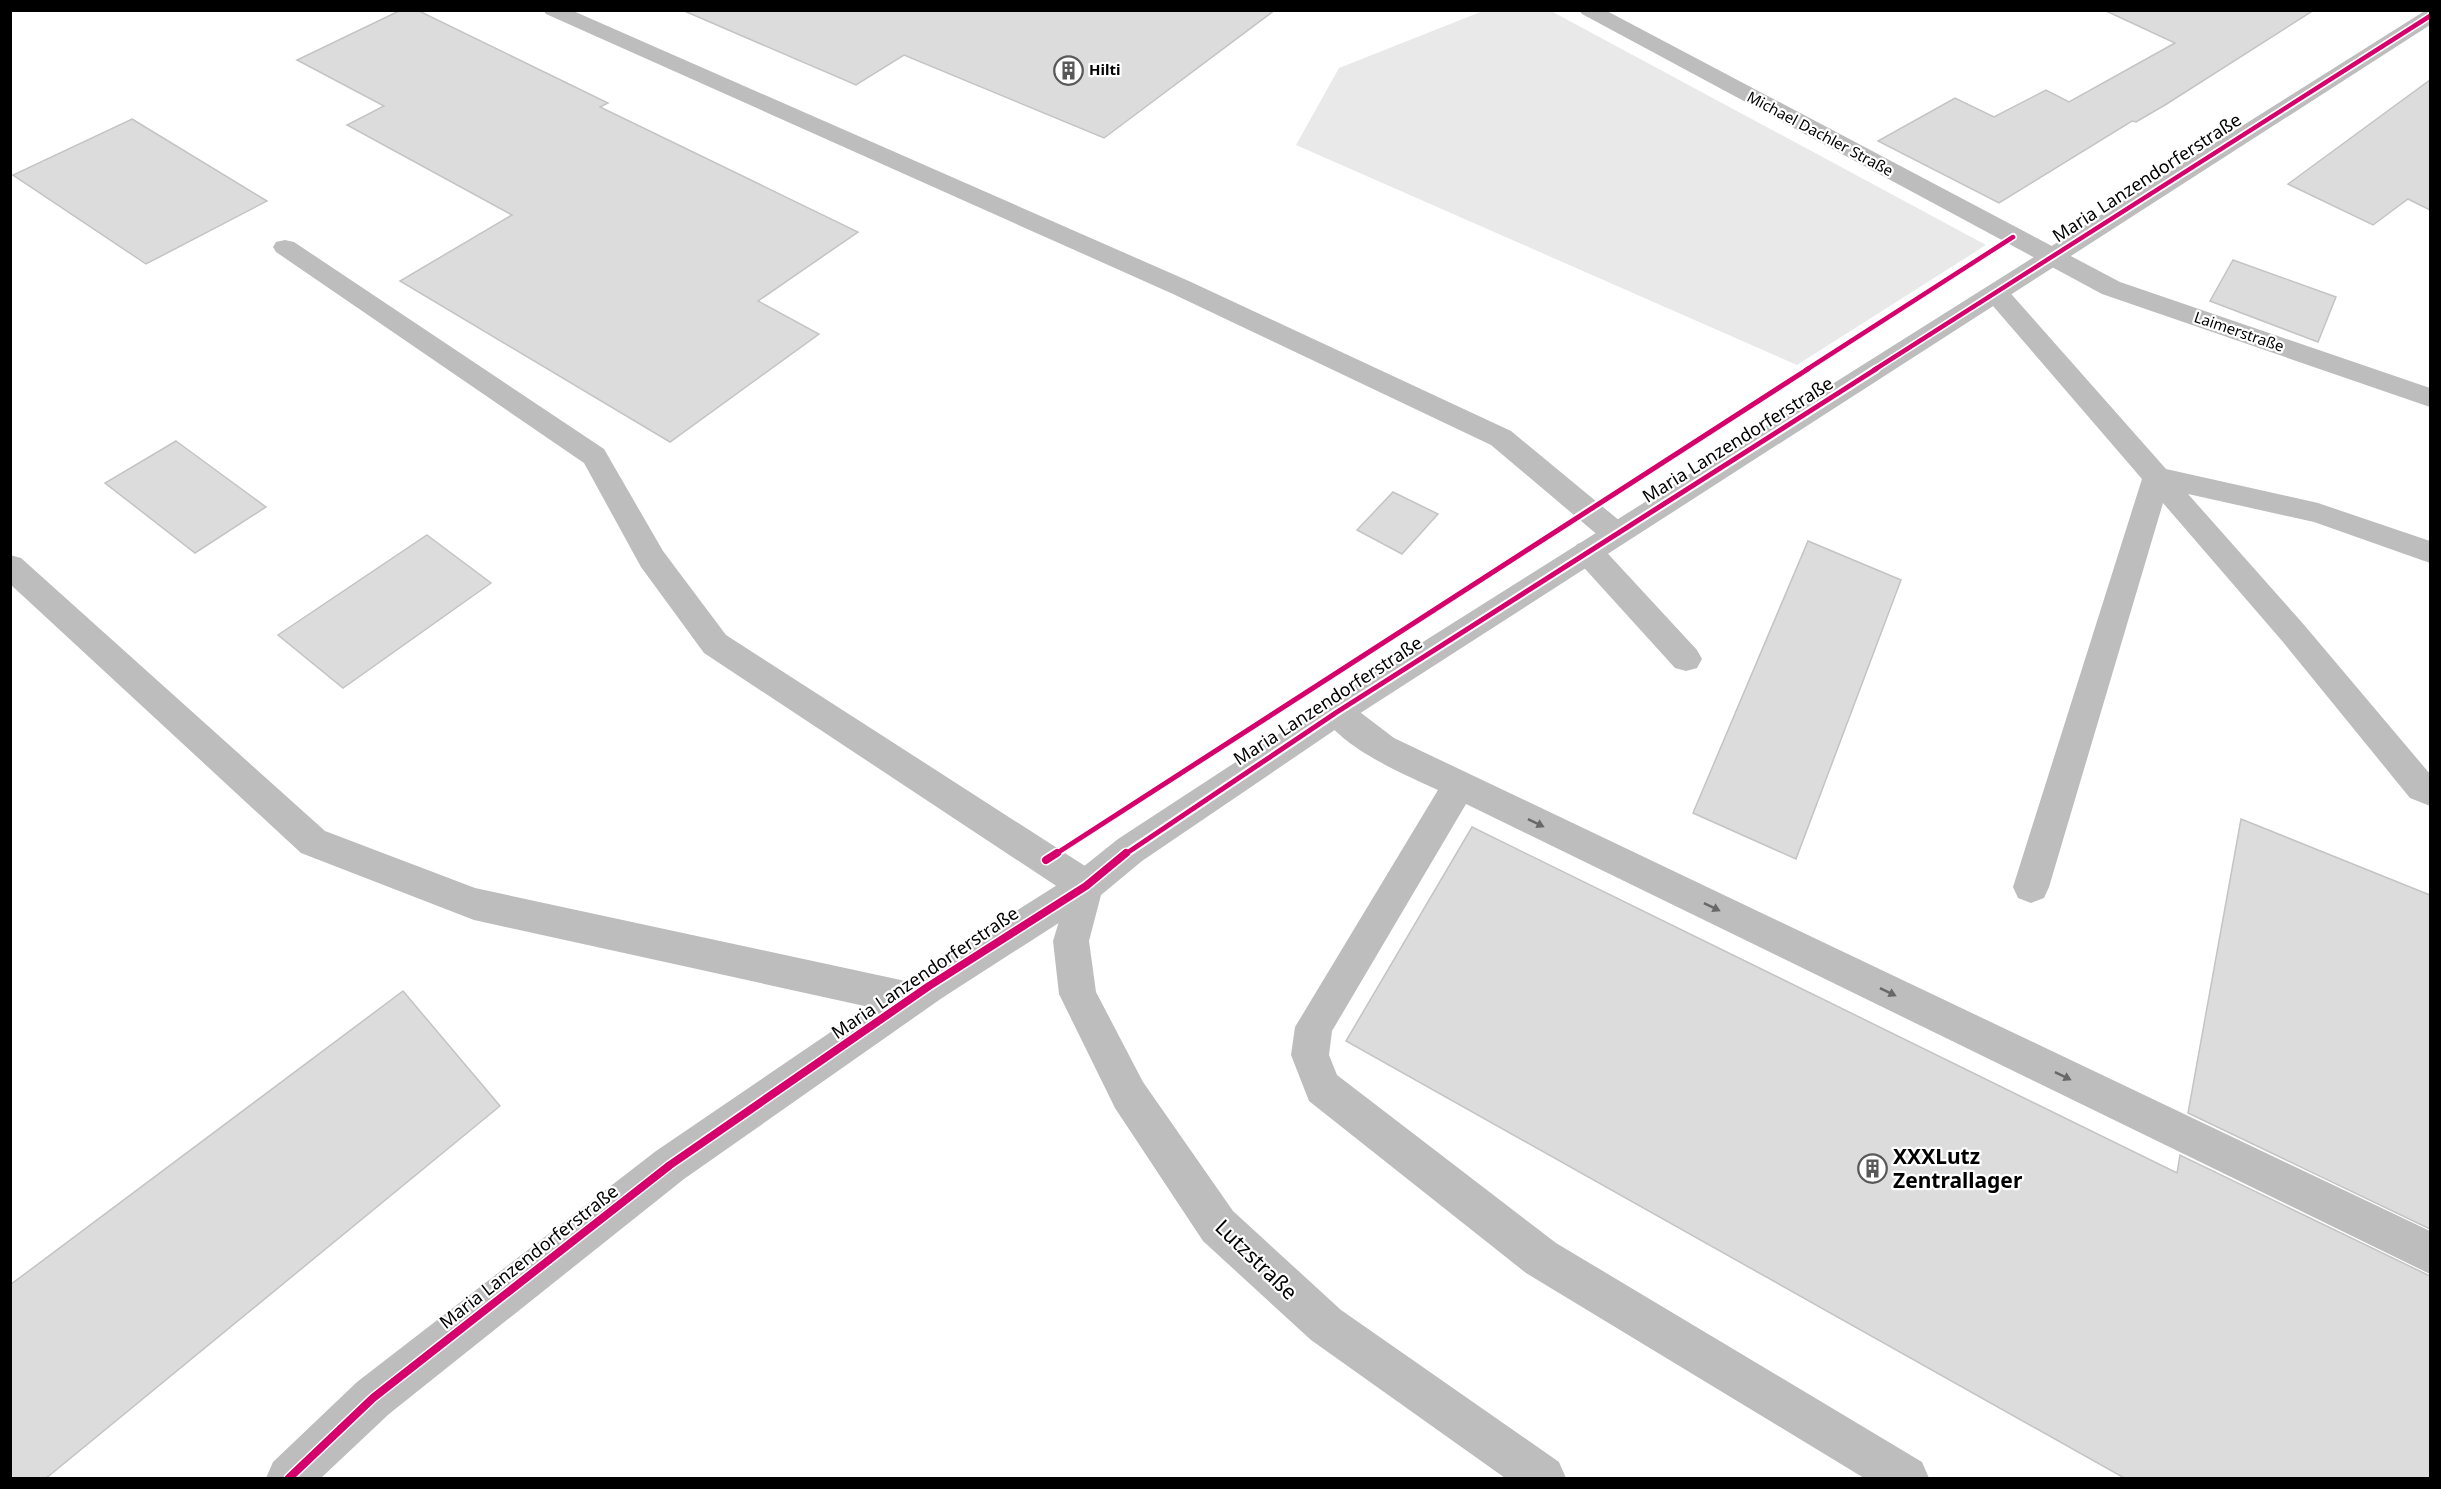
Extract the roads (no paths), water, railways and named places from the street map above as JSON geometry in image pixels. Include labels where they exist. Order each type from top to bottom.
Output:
[{"type":"street","points":[[553,10],[1182,288],[1501,438],[1616,534]]},
{"type":"street","name":"Michael Dachler Straße","points":[[1589,10],[2051,257]]},
{"type":"street","name":"Maria Lanzendorferstraße","points":[[289,1479],[373,1398],[670,1165],[910,999],[1086,886],[1130,850],[1337,712],[2430,16]]},
{"type":"street","points":[[285,247],[594,456],[652,559],[715,644],[1086,886]]},
{"type":"street","name":"Laimerstraße","points":[[2051,257],[2111,288],[2430,398]]},
{"type":"street","points":[[1996,293],[2157,477],[2422,788],[2430,792]]},
{"type":"street","points":[[2157,477],[2319,513],[2430,552]]},
{"type":"street","points":[[2031,887],[2157,477]]},
{"type":"street","points":[[1587,552],[1686,659]]},
{"type":"street","points":[[10,566],[313,842],[474,903],[910,999]]},
{"type":"street","points":[[1337,712],[1382,748],[2430,1253]]},
{"type":"street","points":[[1471,791],[1314,1027],[1310,1055],[1323,1088],[1541,1258],[1906,1479]]},
{"type":"street","name":"Lutzstraße","points":[[1086,886],[1071,941],[1078,994],[1129,1095],[1218,1226],[1326,1325],[1543,1479]]},
{"type":"place","name":"Hilti","points":[[1068,70]]},
{"type":"place","name":"XXXLutz Zentrallager","points":[[1872,1169]]}]
